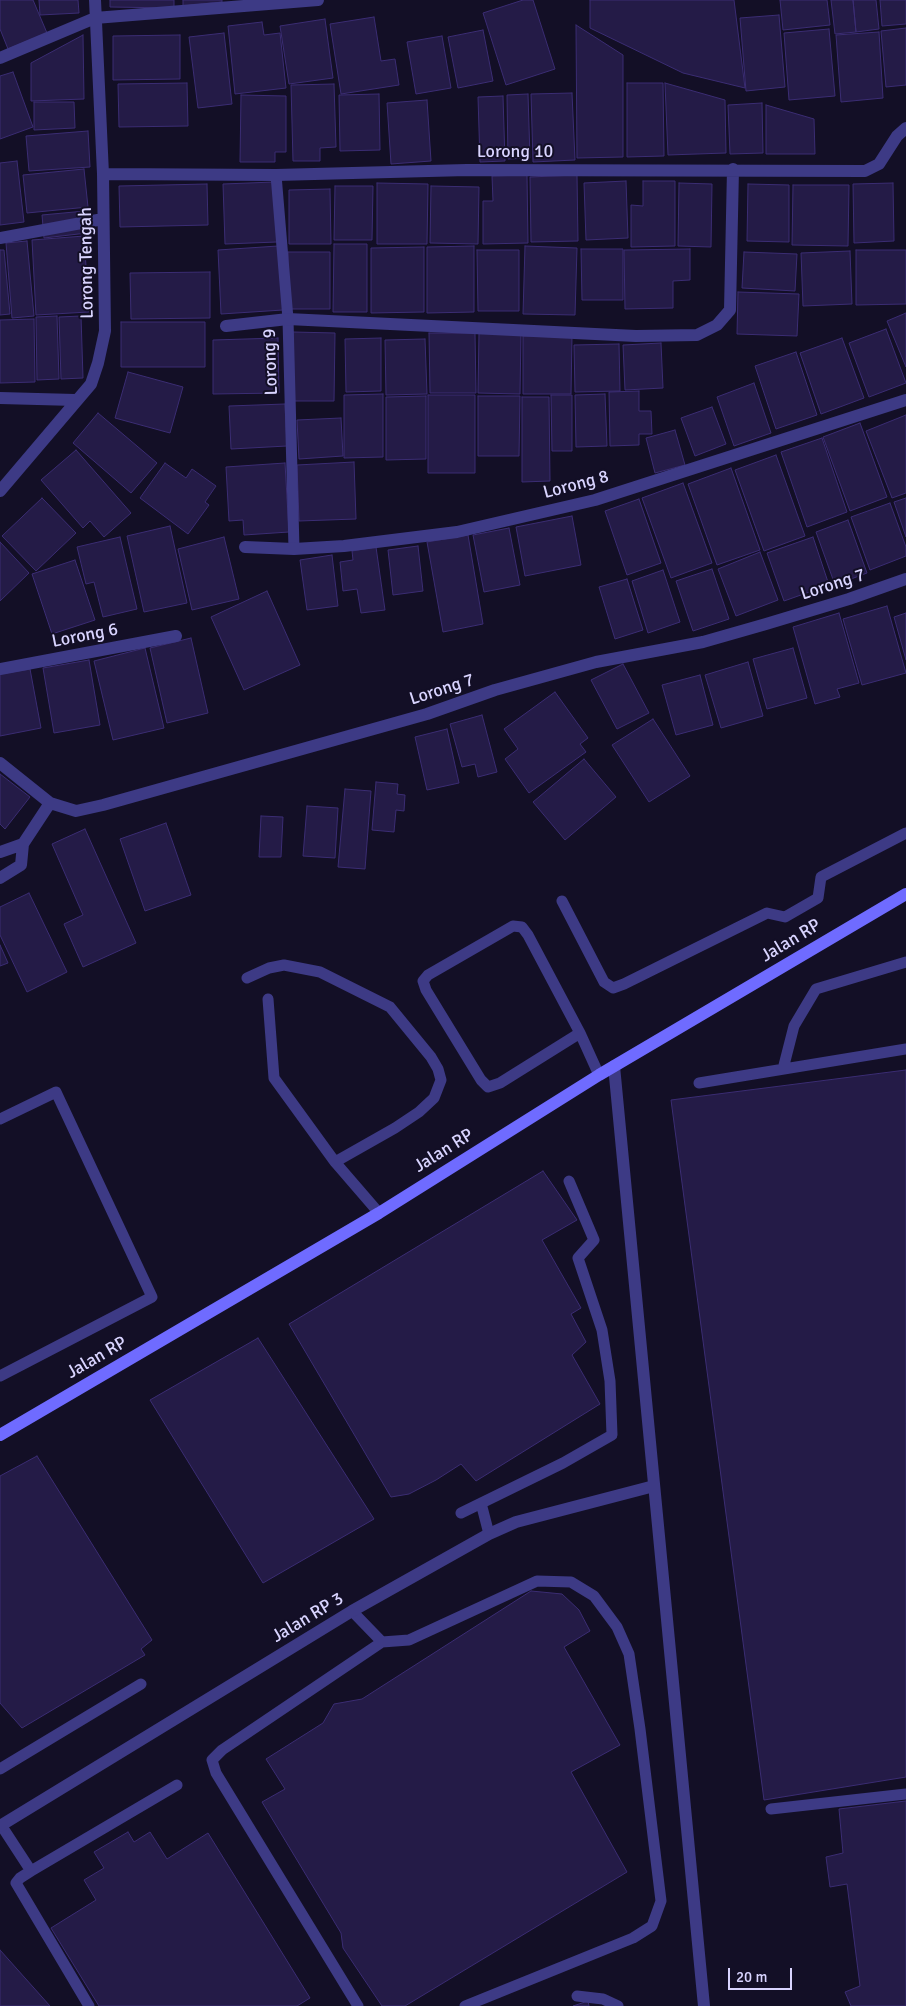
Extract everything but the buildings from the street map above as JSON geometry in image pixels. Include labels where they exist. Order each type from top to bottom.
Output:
[{"type":"street","name":"Lorong Tengah","points":[[0,491],[75,400],[91,384],[105,331],[104,174],[94,18],[95,0]]},
{"type":"street","points":[[0,58],[94,18],[318,0]]},
{"type":"street","name":"Lorong 10","points":[[104,174],[276,175],[467,170],[734,169],[865,171],[879,164],[898,136],[906,128]]},
{"type":"street","points":[[226,326],[288,319],[636,336],[697,335],[717,325],[730,310],[734,169]]},
{"type":"street","points":[[0,238],[104,220]]},
{"type":"street","points":[[0,398],[75,400]]},
{"type":"street","name":"Lorong 8","points":[[245,547],[294,549],[344,546],[456,532],[586,502],[906,400]]},
{"type":"street","name":"Lorong 7","points":[[0,763],[50,802],[76,811],[427,714],[495,690],[596,662],[704,642],[849,599],[906,579]]},
{"type":"street","name":"Lorong 6","points":[[0,669],[176,636]]},
{"type":"street","points":[[0,878],[21,865],[23,844],[50,802]]},
{"type":"street","points":[[0,852],[23,844]]},
{"type":"street","name":"Jalan RP","points":[[0,1435],[379,1213],[599,1075],[906,894]]},
{"type":"street","points":[[614,1066],[704,2006]]},
{"type":"street","name":"Jalan RP 3","points":[[1,1826],[352,1611],[489,1534],[516,1522],[654,1486]]},
{"type":"lane","name":"Lorong 9","points":[[276,175],[288,319],[294,549]]},
{"type":"lane","points":[[562,901],[604,982],[613,988],[767,913],[785,917],[818,898],[822,877],[906,833]]},
{"type":"lane","points":[[580,1033],[500,1083],[488,1087],[481,1080],[426,990],[423,981],[428,975],[513,926],[522,927],[580,1033],[599,1075]]},
{"type":"lane","points":[[783,1069],[794,1026],[816,989],[906,962]]},
{"type":"lane","points":[[247,978],[269,968],[284,965],[320,972],[390,1007],[426,1050],[438,1069],[441,1080],[434,1098],[419,1112],[335,1162]]},
{"type":"lane","points":[[268,999],[274,1078],[335,1162],[379,1213]]},
{"type":"lane","points":[[699,1083],[906,1049]]},
{"type":"lane","points":[[0,1118],[56,1092],[152,1296],[0,1376]]},
{"type":"lane","points":[[461,1513],[563,1463],[612,1435],[610,1381],[602,1330],[578,1258],[594,1240],[569,1181]]},
{"type":"lane","points":[[481,1503],[489,1534]]},
{"type":"lane","points":[[358,2006],[216,1773],[212,1760],[222,1750],[382,1642],[409,1640],[537,1581],[571,1582],[594,1596],[617,1627],[629,1654],[661,1901],[652,1926],[633,1938],[465,2006]]},
{"type":"lane","points":[[352,1611],[382,1642]]},
{"type":"lane","points":[[0,1769],[141,1684]]},
{"type":"lane","points":[[89,2006],[16,1883],[20,1878],[177,1785]]},
{"type":"lane","points":[[771,1809],[906,1794]]},
{"type":"lane","points":[[1,1826],[31,1872]]},
{"type":"lane","points":[[577,1996],[603,1998],[618,2006]]}]
